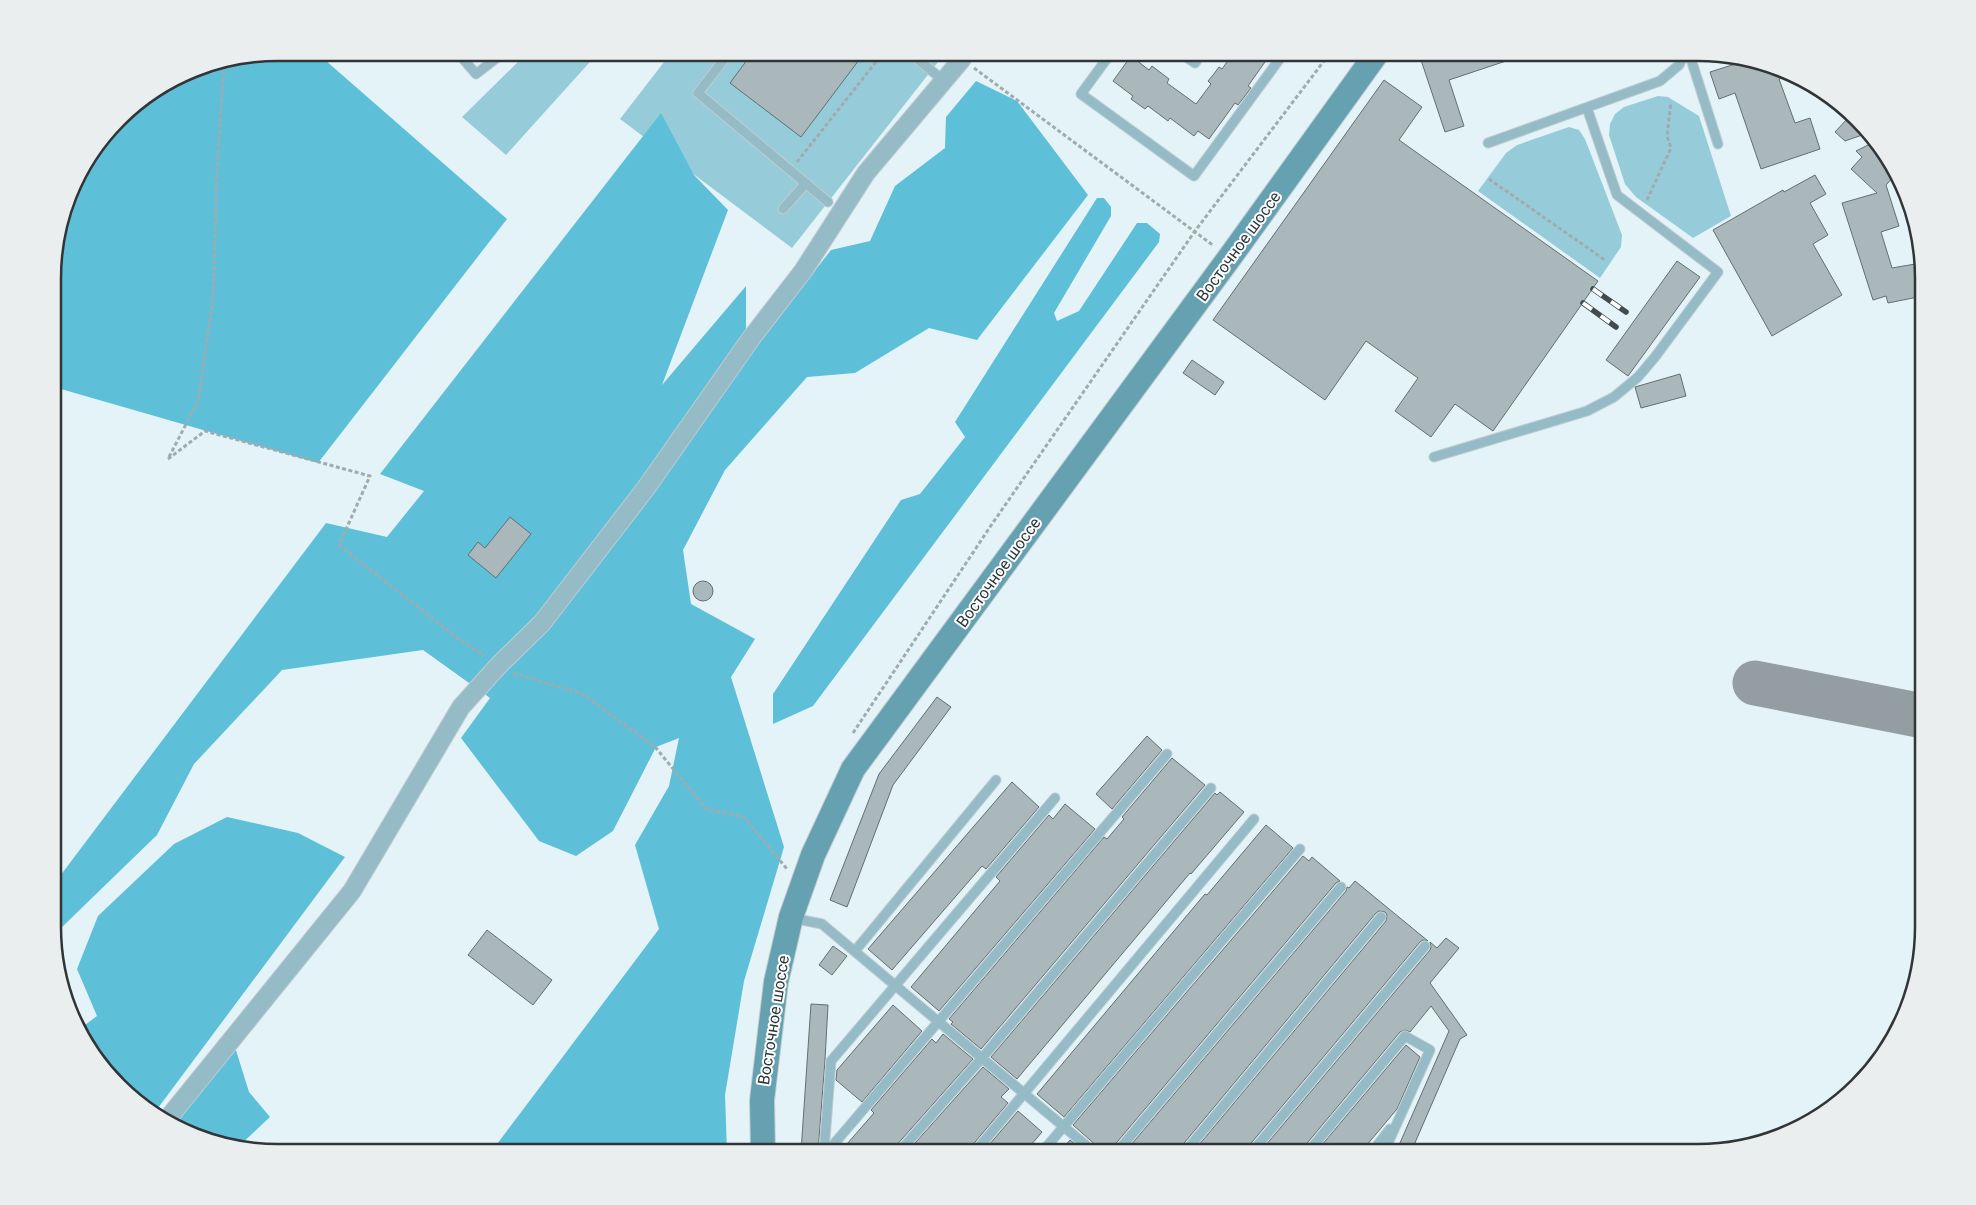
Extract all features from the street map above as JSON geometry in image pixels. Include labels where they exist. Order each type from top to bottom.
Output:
[{"type":"main road","name":"Восточное шоссе","points":[[763,1144],[762,1100],[776,982],[792,918],[813,855],[853,769],[1230,257],[1371,61]]},
{"type":"street","points":[[170,1116],[352,891],[462,707],[499,665],[542,623],[646,488],[752,337],[803,271],[866,173],[960,61]]},
{"type":"lane","points":[[465,61],[476,74],[492,61]]},
{"type":"lane","points":[[722,61],[698,93],[828,202]]},
{"type":"lane","points":[[921,61],[944,80]]},
{"type":"lane","points":[[1105,61],[1081,94],[1194,176],[1277,61]]},
{"type":"lane","points":[[1488,143],[1660,82],[1671,74],[1682,61]]},
{"type":"lane","points":[[1690,61],[1718,144]]},
{"type":"lane","points":[[1434,457],[1587,411],[1614,397],[1638,377],[1718,272],[1617,195],[1586,108]]},
{"type":"lane","points":[[783,209],[806,183]]},
{"type":"lane","points":[[833,1144],[1167,754]]},
{"type":"lane","points":[[855,951],[996,780]]},
{"type":"lane","points":[[906,1144],[982,1058],[1211,788]]},
{"type":"lane","points":[[826,1144],[831,1061],[1055,798]]},
{"type":"lane","points":[[982,1144],[1254,819]]},
{"type":"lane","points":[[1049,1144],[1300,849]]},
{"type":"lane","points":[[1124,1144],[1341,887]]},
{"type":"lane","points":[[1192,1144],[1381,917]]},
{"type":"lane","points":[[792,918],[822,924],[1084,1144]]},
{"type":"lane","points":[[1259,1144],[1425,946]]},
{"type":"lane","points":[[1315,1144],[1404,1036],[1430,1050],[1387,1144]]},
{"type":"lane","points":[[1378,1144],[1398,1119]]},
{"type":"path","points":[[791,171],[876,61]]},
{"type":"path","points":[[965,61],[1230,257]]},
{"type":"path","points":[[224,69],[217,167],[213,299],[198,401],[168,458],[205,431],[370,476],[339,546],[456,637],[508,671],[583,694],[656,748],[706,809],[744,817],[789,871]]},
{"type":"path","points":[[1647,200],[1671,148],[1667,136],[1671,102]]},
{"type":"path","points":[[1489,179],[1604,260]]},
{"type":"shaded area","points":[[278,61],[326,61],[507,219],[318,463],[61,389],[61,278],[63,249],[73,208],[90,170],[115,135],[135,115],[157,98],[195,78],[236,65]]},
{"type":"shaded area","points":[[519,61],[591,61],[506,155],[462,117]]},
{"type":"shaded area","points":[[665,61],[939,61],[792,248],[620,119]]},
{"type":"shaded area","points":[[976,81],[1017,101],[1088,195],[977,340],[929,328],[855,373],[807,377],[725,470],[683,550],[691,604],[755,639],[731,677],[784,847],[744,981],[725,1095],[727,1144],[497,1144],[659,929],[635,845],[669,786],[679,738],[656,747],[613,831],[576,856],[539,841],[461,738],[490,698],[423,650],[282,670],[194,764],[157,835],[61,928],[61,875],[326,523],[387,537],[424,491],[380,474],[661,113],[694,175],[728,210],[662,385],[746,286],[746,359],[831,250],[870,241],[895,186],[945,148],[946,117]]},
{"type":"shaded area","points":[[1658,96],[1668,97],[1699,116],[1731,216],[1693,238],[1636,197],[1625,184],[1609,135],[1610,124],[1615,114],[1624,107]]},
{"type":"shaded area","points":[[1569,127],[1579,130],[1585,139],[1622,235],[1621,247],[1600,278],[1478,191],[1506,153],[1517,145]]},
{"type":"shaded area","points":[[1097,198],[1104,198],[1111,207],[1111,216],[1054,313],[1057,321],[1079,311],[1137,223],[1147,223],[1160,234],[1159,242],[813,706],[773,724],[773,694],[901,500],[920,494],[965,437],[955,422]]},
{"type":"shaded area","points":[[227,817],[298,833],[345,857],[158,1108],[135,1090],[115,1070],[90,1036],[85,1025],[97,1016],[77,969],[98,916],[174,844]]},
{"type":"shaded area","points":[[235,1047],[249,1092],[270,1117],[244,1141],[208,1132],[178,1119]]},
{"type":"building","points":[[746,61],[858,61],[801,137],[730,83]]},
{"type":"building","points":[[1127,61],[1137,61],[1149,70],[1152,66],[1169,79],[1167,83],[1196,104],[1211,84],[1208,81],[1219,67],[1222,69],[1228,61],[1266,61],[1248,86],[1251,88],[1238,105],[1235,103],[1209,139],[1198,131],[1194,136],[1170,118],[1168,121],[1148,106],[1145,109],[1131,99],[1133,96],[1113,81]]},
{"type":"building","points":[[1421,61],[1506,61],[1449,80],[1464,126],[1445,132]]},
{"type":"building","points":[[1735,64],[1782,78],[1779,79],[1795,123],[1810,118],[1820,149],[1761,169],[1735,93],[1719,99],[1710,72]]},
{"type":"building","points":[[1384,80],[1422,107],[1399,140],[1598,281],[1493,431],[1455,404],[1431,437],[1395,411],[1418,378],[1366,341],[1325,400],[1213,320]]},
{"type":"building","points":[[1846,120],[1861,135],[1845,141],[1835,132]]},
{"type":"building","points":[[1869,145],[1891,180],[1886,185],[1899,226],[1881,232],[1892,268],[1914,264],[1915,298],[1888,303],[1886,296],[1873,300],[1842,203],[1877,193],[1851,169],[1862,157],[1856,151]]},
{"type":"building","points":[[1815,175],[1826,194],[1810,203],[1828,235],[1813,244],[1842,295],[1772,336],[1713,230],[1783,190],[1784,192]]},
{"type":"building","points":[[1677,261],[1700,277],[1628,376],[1606,360]]},
{"type":"building","points":[[1192,360],[1224,382],[1215,395],[1183,373]]},
{"type":"building","points":[[1680,374],[1686,396],[1641,408],[1635,387]]},
{"type":"building","points":[[510,517],[531,534],[496,578],[468,555],[478,542],[485,548]]},
{"type":"building","points":[[699,581],[707,581],[713,587],[713,595],[707,601],[699,601],[693,595],[693,587]]},
{"type":"building","points":[[937,697],[951,707],[893,785],[847,907],[830,900],[879,774]]},
{"type":"building","points":[[1147,736],[1162,750],[1112,809],[1096,794]]},
{"type":"building","points":[[1172,758],[1205,785],[981,1049],[951,1024],[953,1022],[949,1019],[1104,837],[1107,839],[1124,819],[1122,817]]},
{"type":"building","points":[[1012,782],[1039,807],[986,869],[982,866],[892,970],[868,949]]},
{"type":"building","points":[[1220,792],[1244,812],[1190,873],[1017,1079],[991,1057],[1215,793],[1217,795]]},
{"type":"building","points":[[1065,804],[1095,829],[939,1011],[911,987],[1000,881],[996,877],[1049,815],[1053,819]]},
{"type":"building","points":[[1266,825],[1293,848],[1064,1117],[1037,1094],[1205,894],[1207,895]]},
{"type":"building","points":[[1303,856],[1309,861],[1312,857],[1340,881],[1336,883],[1115,1144],[1095,1144],[1073,1125]]},
{"type":"building","points":[[1355,881],[1428,941],[1423,940],[1420,942],[1250,1144],[1200,1144],[1386,921],[1387,915],[1385,912],[1379,911],[1376,913],[1183,1144],[1132,1144],[1346,891],[1347,887],[1349,888]]},
{"type":"building","points":[[487,930],[552,980],[533,1005],[468,955]]},
{"type":"building","points":[[1446,938],[1459,948],[1430,983],[1467,1035],[1460,1039],[1414,1144],[1400,1144],[1449,1031],[1431,1006],[1410,1032],[1405,1030],[1400,1032],[1306,1144],[1267,1144],[1430,950],[1430,942],[1437,948]]},
{"type":"building","points":[[833,946],[847,956],[832,975],[819,965]]},
{"type":"building","points":[[811,1004],[828,1005],[819,1144],[802,1144]]},
{"type":"building","points":[[893,1005],[922,1031],[862,1102],[836,1080],[837,1070]]},
{"type":"building","points":[[943,1034],[973,1059],[898,1144],[847,1144],[874,1113],[871,1110],[932,1039],[936,1043]]},
{"type":"building","points":[[1406,1045],[1420,1057],[1397,1109],[1368,1144],[1323,1144]]},
{"type":"building","points":[[983,1067],[1009,1089],[1001,1097],[1008,1103],[973,1144],[914,1144]]},
{"type":"building","points":[[1018,1111],[1042,1132],[1032,1144],[990,1144]]},
{"type":"building","points":[[1070,1140],[1075,1144],[1067,1144]]},
{"type":"taxiway","points":[[1755,683],[1915,714]]},
{"type":"railway","points":[[1593,289],[1626,312]]},
{"type":"railway","points":[[1583,303],[1616,327]]}]
